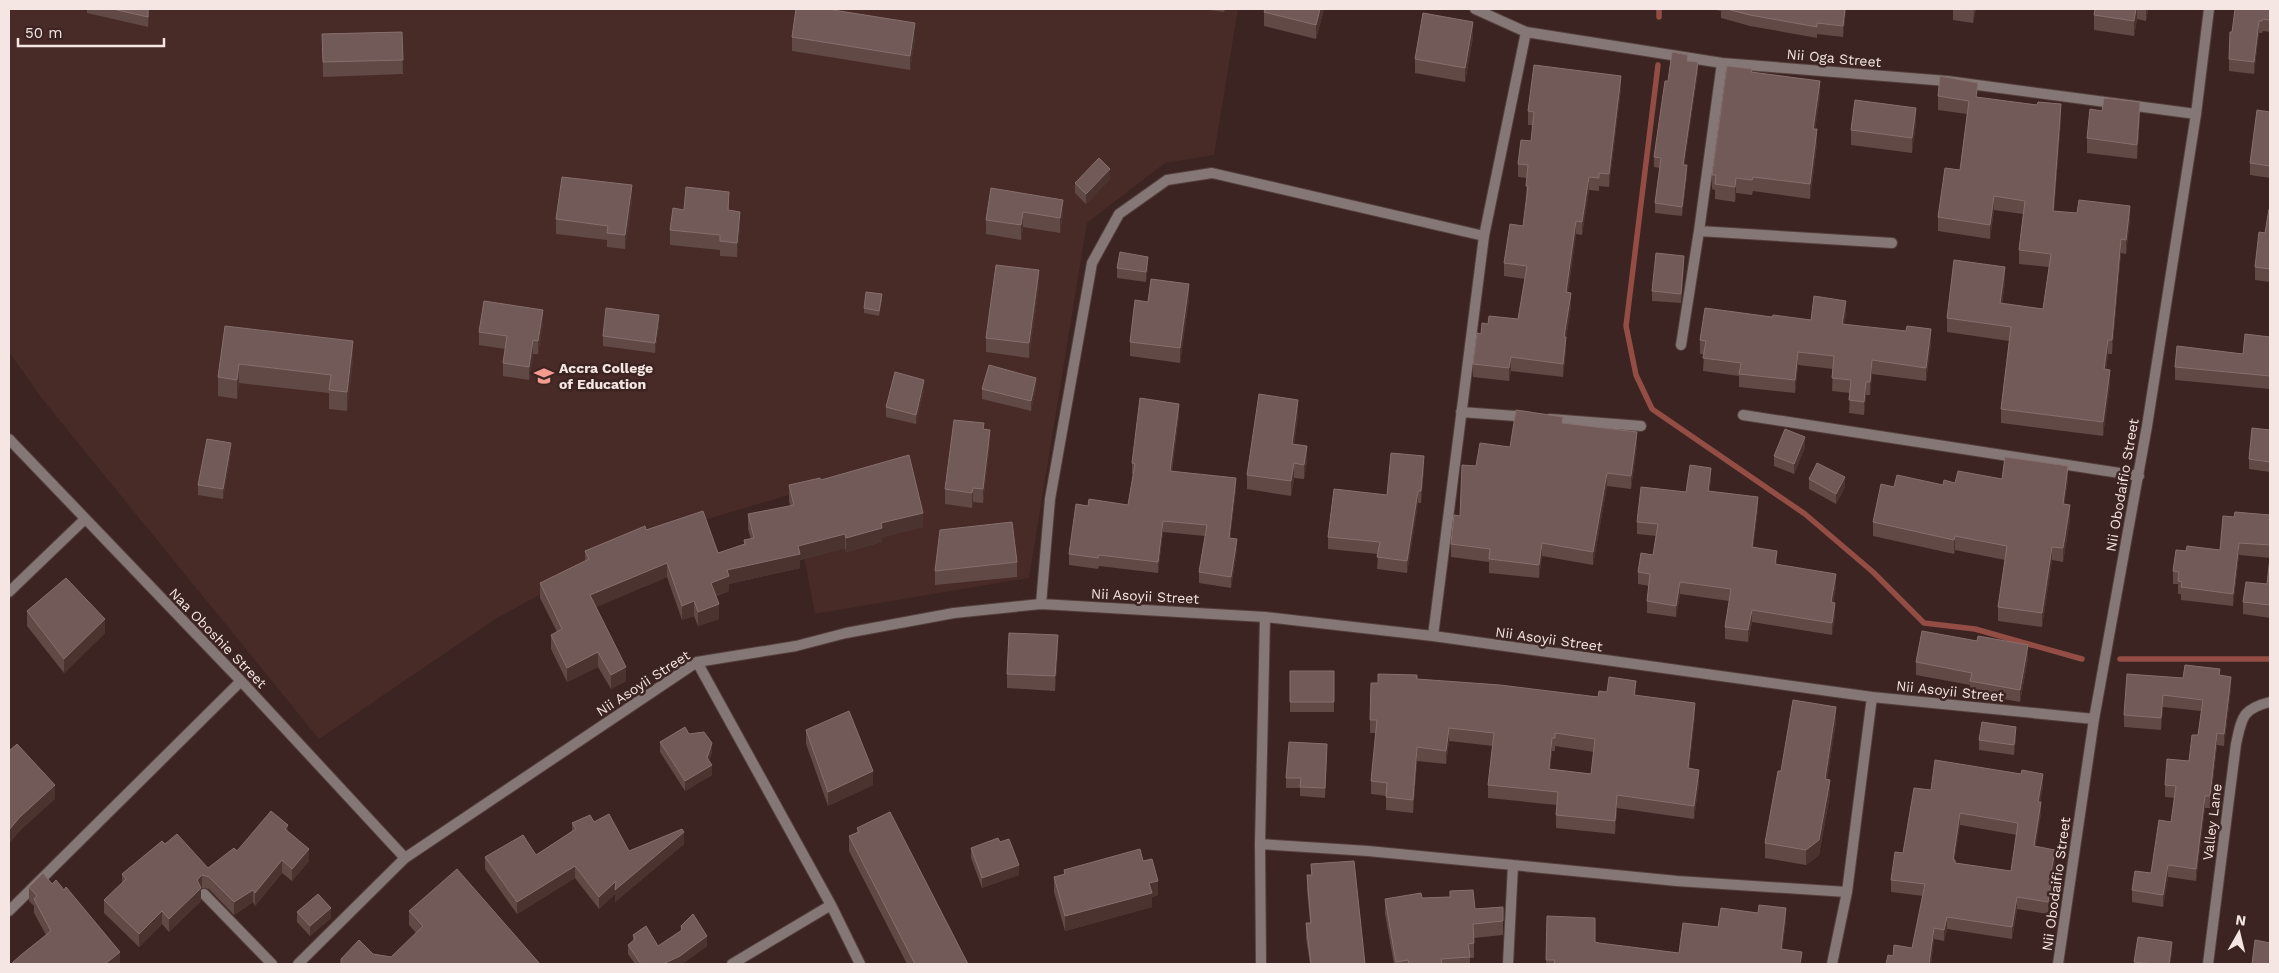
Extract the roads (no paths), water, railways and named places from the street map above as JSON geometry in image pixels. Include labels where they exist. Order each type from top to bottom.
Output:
[{"type":"street","name":"Nii Oga Street","points":[[1474,9],[1526,32],[1722,63],[1947,81],[2196,114]]},
{"type":"street","name":"Nii Obodaifio Street","points":[[2058,964],[2094,719],[2139,476],[2196,114],[2209,9]]},
{"type":"street","points":[[1433,636],[1484,236],[1526,32]]},
{"type":"street","points":[[1681,345],[1722,63]]},
{"type":"street","points":[[1041,604],[1050,499],[1092,263],[1118,214],[1167,180],[1212,173],[1484,236]]},
{"type":"street","points":[[1699,231],[1892,243]]},
{"type":"street","points":[[1461,412],[1641,426]]},
{"type":"street","points":[[1743,415],[2139,476]]},
{"type":"street","name":"Naa Oboshie Street","points":[[9,439],[241,681],[405,858]]},
{"type":"street","points":[[9,592],[85,520]]},
{"type":"street","name":"Nii Asoyii Street","points":[[298,964],[405,858],[697,662],[796,646],[846,633],[954,613],[1041,604],[1265,617],[1433,636],[1872,697],[2094,719]]},
{"type":"street","points":[[1261,964],[1260,844],[1265,617]]},
{"type":"street","points":[[697,662],[831,904],[860,964]]},
{"type":"street","points":[[9,911],[241,681]]},
{"type":"street","points":[[1832,964],[1847,892],[1872,697]]},
{"type":"street","name":"Valley Lane","points":[[2208,964],[2236,744],[2242,719],[2247,712],[2252,706],[2270,702]]},
{"type":"street","points":[[1260,844],[1368,851],[1677,880],[1847,892]]},
{"type":"street","points":[[1508,964],[1513,865]]},
{"type":"street","points":[[204,894],[272,964]]},
{"type":"street","points":[[732,964],[831,904]]},
{"type":"waterway","points":[[1659,9],[1659,17]]},
{"type":"waterway","points":[[1658,65],[1626,326],[1636,375],[1652,409],[1805,514],[1873,572],[1924,623],[1975,629],[2082,659]]},
{"type":"waterway","points":[[2120,659],[2270,659]]},
{"type":"place","name":"Accra College of Education","points":[[544,376]]}]
